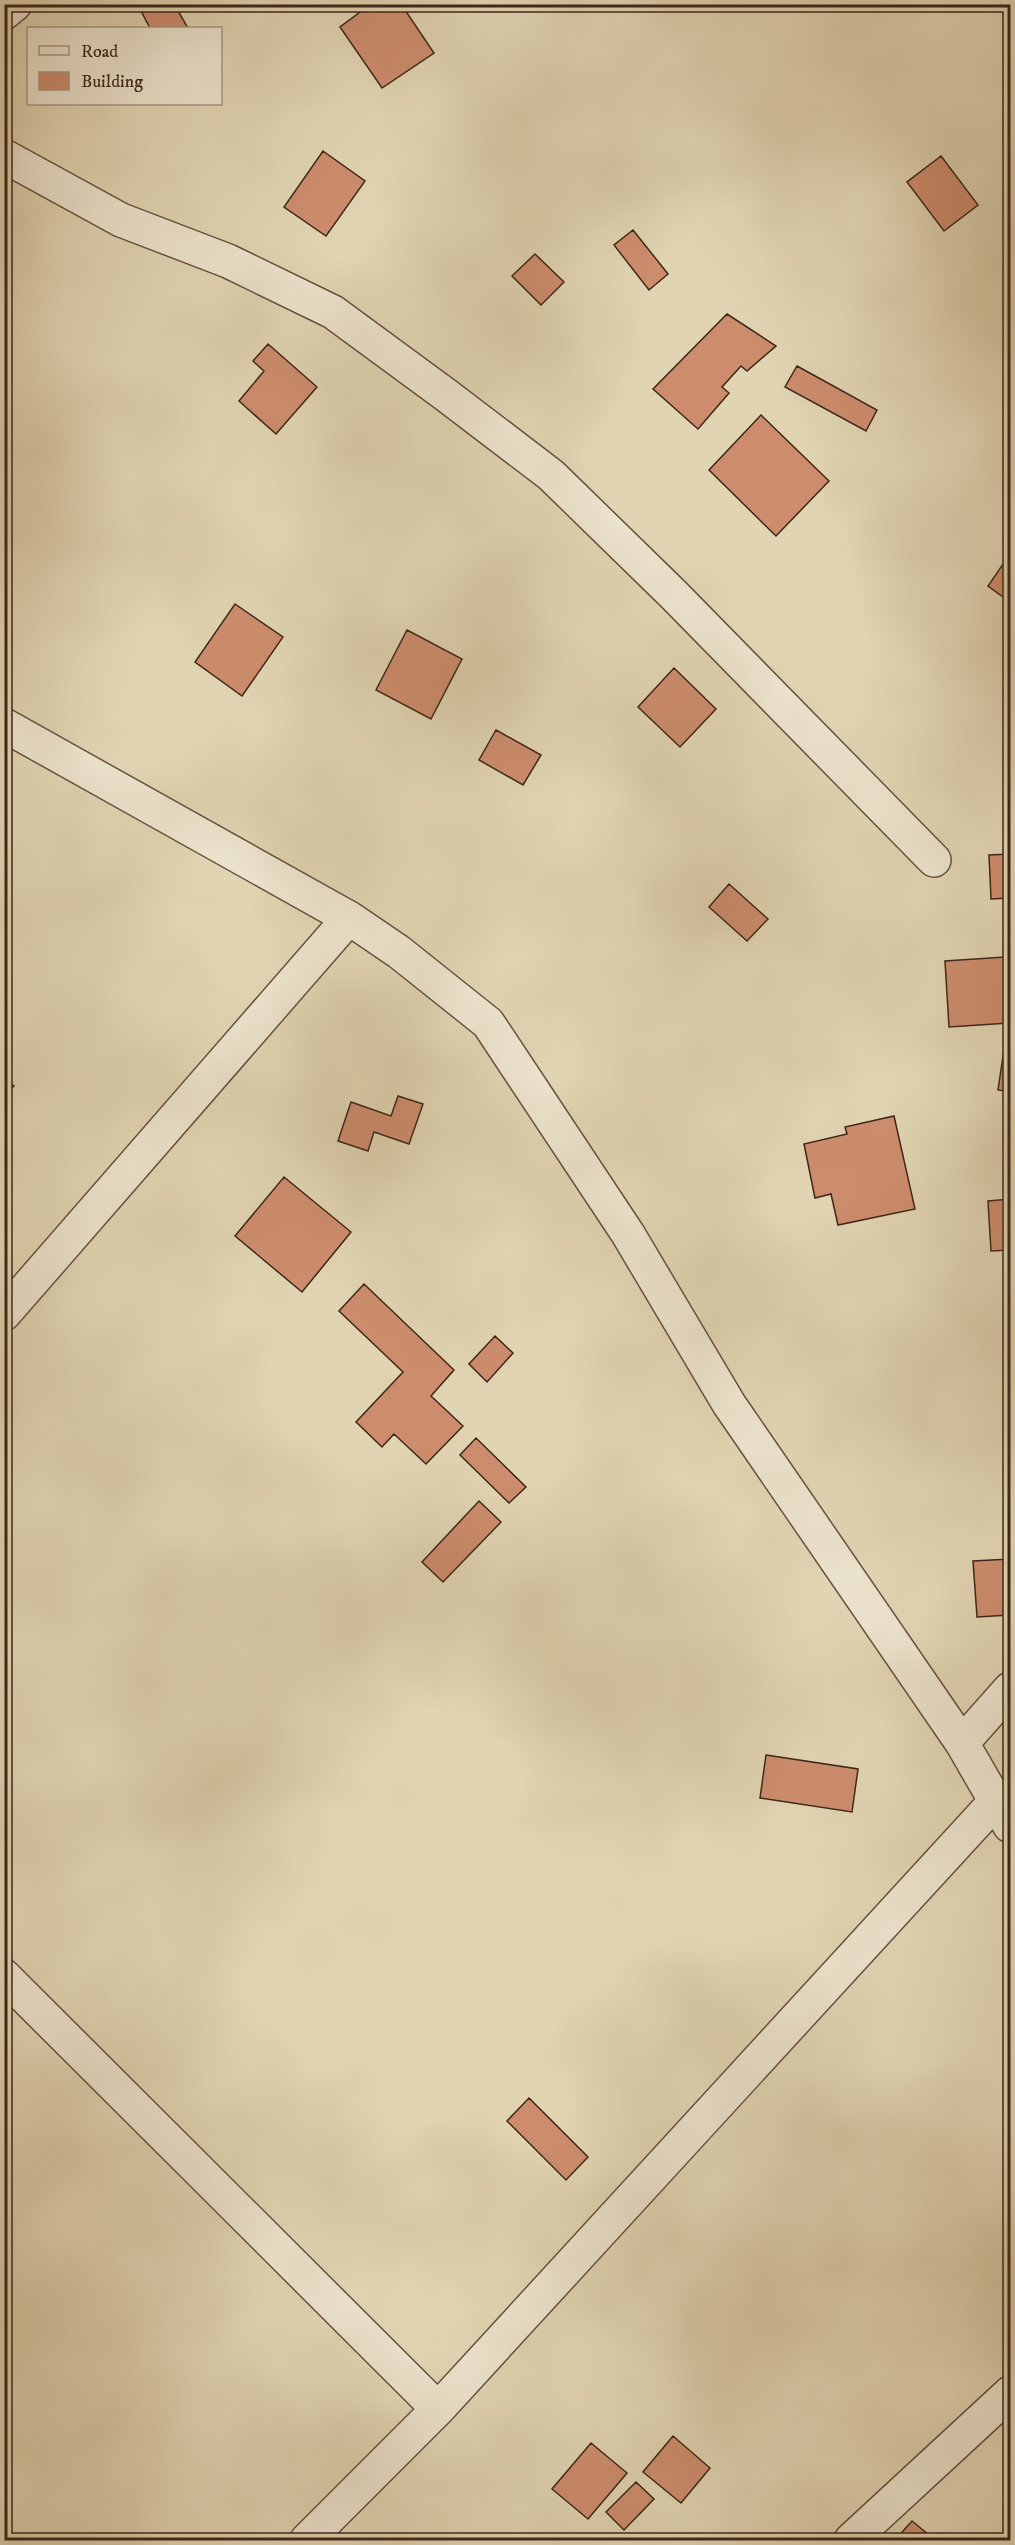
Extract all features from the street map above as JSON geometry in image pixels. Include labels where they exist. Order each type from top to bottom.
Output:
[{"type":"street","points":[[4,13],[15,4]]},
{"type":"street","points":[[4,156],[121,220],[228,261],[333,312],[475,417],[551,475],[674,595],[934,860]]},
{"type":"street","points":[[4,725],[349,918],[399,952],[488,1023],[628,1234],[729,1404],[962,1743],[1003,1814],[438,2409],[307,2541]]},
{"type":"street","points":[[4,1314],[349,918]]},
{"type":"street","points":[[962,1743],[1011,1689]]},
{"type":"street","points":[[4,1976],[438,2409]]},
{"type":"street","points":[[851,2541],[1011,2393]]},
{"type":"building","points":[[157,4],[174,4],[187,27],[149,27],[142,13]]},
{"type":"building","points":[[371,4],[401,4],[434,53],[382,88],[340,27]]},
{"type":"building","points":[[323,151],[365,181],[326,236],[284,207]]},
{"type":"building","points":[[941,156],[978,205],[944,231],[907,182]]},
{"type":"building","points":[[633,230],[668,274],[649,290],[614,245]]},
{"type":"building","points":[[535,254],[564,282],[541,305],[512,276]]},
{"type":"building","points":[[727,314],[776,346],[747,371],[741,366],[722,387],[729,393],[698,429],[653,389]]},
{"type":"building","points":[[268,344],[317,387],[276,434],[239,401],[264,371],[253,361]]},
{"type":"building","points":[[797,366],[877,410],[866,431],[785,387]]},
{"type":"building","points":[[761,415],[829,481],[776,536],[709,470]]},
{"type":"building","points":[[1010,554],[1010,602],[988,586]]},
{"type":"building","points":[[235,604],[283,637],[242,696],[195,662]]},
{"type":"building","points":[[407,630],[462,659],[431,719],[376,690]]},
{"type":"building","points":[[674,668],[716,709],[680,747],[638,707]]},
{"type":"building","points":[[496,730],[541,755],[523,785],[479,760]]},
{"type":"building","points":[[1010,854],[1010,898],[991,899],[989,855]]},
{"type":"building","points":[[729,884],[768,919],[747,941],[709,907]]},
{"type":"building","points":[[1005,957],[1009,1023],[949,1027],[945,961]]},
{"type":"building","points":[[1005,1043],[1010,1044],[1010,1092],[998,1090]]},
{"type":"building","points":[[4,1077],[14,1086],[4,1095]]},
{"type":"building","points":[[398,1096],[423,1104],[409,1144],[374,1132],[368,1151],[338,1141],[351,1102],[391,1116]]},
{"type":"building","points":[[894,1116],[915,1209],[838,1225],[831,1194],[815,1198],[804,1144],[847,1134],[845,1127]]},
{"type":"building","points":[[284,1177],[351,1232],[302,1292],[235,1236]]},
{"type":"building","points":[[1010,1199],[1010,1250],[991,1251],[988,1201]]},
{"type":"building","points":[[364,1284],[454,1370],[431,1396],[463,1426],[426,1464],[394,1434],[382,1447],[356,1422],[403,1372],[339,1311]]},
{"type":"building","points":[[495,1336],[513,1353],[487,1382],[469,1364]]},
{"type":"building","points":[[476,1438],[526,1487],[509,1503],[460,1455]]},
{"type":"building","points":[[479,1501],[501,1522],[443,1582],[422,1562]]},
{"type":"building","points":[[1010,1559],[1010,1615],[977,1617],[973,1561]]},
{"type":"building","points":[[766,1755],[858,1769],[852,1812],[760,1798]]},
{"type":"building","points":[[529,2098],[588,2157],[566,2180],[507,2121]]},
{"type":"building","points":[[673,2436],[710,2468],[681,2503],[643,2472]]},
{"type":"building","points":[[591,2443],[627,2473],[588,2519],[552,2489]]},
{"type":"building","points":[[636,2482],[654,2499],[624,2530],[606,2512]]},
{"type":"building","points":[[912,2521],[935,2540],[895,2540]]}]
